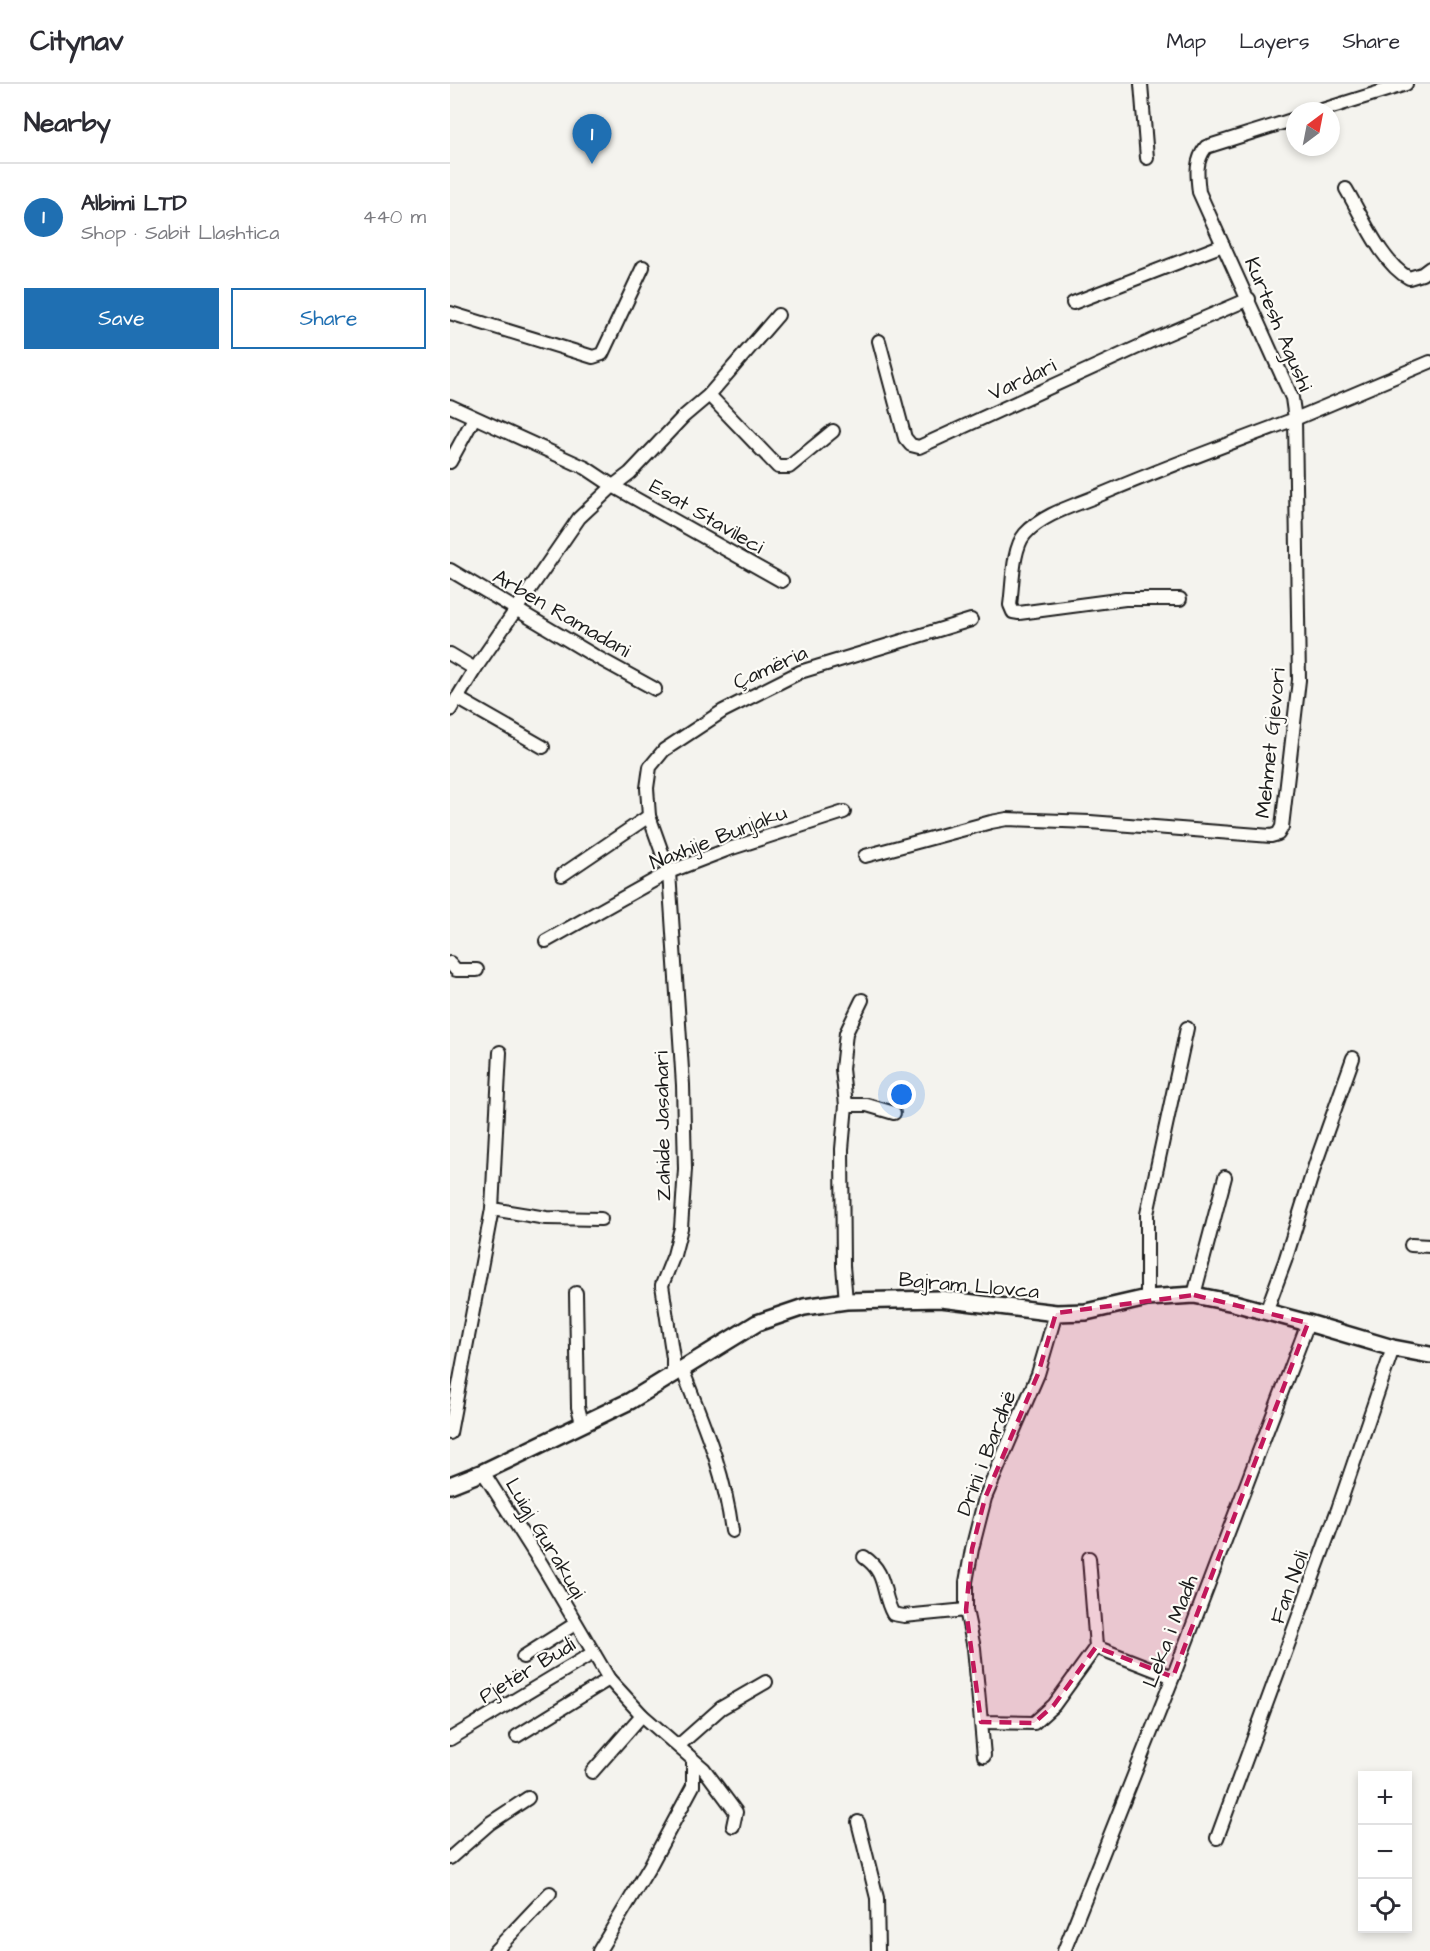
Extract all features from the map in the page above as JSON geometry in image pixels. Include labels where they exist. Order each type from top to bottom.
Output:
[{"type":"street","points":[[1141,84],[1148,158]]},
{"type":"street","points":[[1340,104],[1406,84]]},
{"type":"street","name":"Kurtesh Agushi","points":[[1286,122],[1206,147],[1200,155],[1196,170],[1199,192],[1292,398],[1295,419]]},
{"type":"street","points":[[1346,189],[1388,260],[1398,272],[1409,278],[1422,274],[1430,268]]},
{"type":"street","name":"Kurtesh Agushi","points":[[1073,303],[1223,245]]},
{"type":"street","points":[[450,313],[593,357],[602,354],[643,267]]},
{"type":"street","name":"Vardari","points":[[879,341],[905,438],[911,445],[919,447],[1249,299]]},
{"type":"street","points":[[450,710],[579,518],[630,473],[683,417],[709,395],[778,315]]},
{"type":"street","points":[[1180,599],[1125,599],[1013,612],[1010,605],[1017,547],[1035,525],[1051,516],[1151,474],[1295,419],[1430,362]]},
{"type":"street","points":[[709,395],[778,467],[789,467],[833,431]]},
{"type":"street","name":"Esat Stavileci","points":[[450,406],[586,468],[613,486],[782,581]]},
{"type":"street","points":[[450,462],[474,418]]},
{"type":"street","name":"Mehmet Gjevori","points":[[865,856],[1007,819],[1090,822],[1271,836],[1278,834],[1282,827],[1299,680],[1295,419]]},
{"type":"street","name":"Arben Ramadani","points":[[450,570],[592,655],[655,689]]},
{"type":"street","name":"Çamëria","points":[[669,872],[649,816],[650,767],[664,750],[723,711],[800,672],[971,620]]},
{"type":"street","points":[[450,654],[476,669]]},
{"type":"street","points":[[458,698],[543,747]]},
{"type":"street","name":"Naxhije Bunjaku","points":[[546,941],[669,872],[729,849],[844,812]]},
{"type":"street","points":[[562,874],[649,816]]},
{"type":"street","name":"Zahide Jasahari","points":[[669,872],[683,1085],[685,1169],[681,1228],[674,1255],[662,1285],[673,1359],[678,1372]]},
{"type":"street","points":[[450,963],[456,970],[477,970]]},
{"type":"street","points":[[846,1301],[843,1266],[842,1149],[846,1105],[842,1069],[846,1033],[862,1000]]},
{"type":"street","points":[[1147,1298],[1147,1214],[1187,1028]]},
{"type":"street","points":[[450,1433],[492,1209],[500,1052]]},
{"type":"street","points":[[1266,1312],[1353,1058]]},
{"type":"street","points":[[846,1105],[867,1105],[894,1113]]},
{"type":"street","points":[[1194,1295],[1225,1177]]},
{"type":"street","points":[[492,1209],[546,1218],[601,1219]]},
{"type":"street","points":[[1411,1245],[1430,1246]]},
{"type":"street","points":[[576,1293],[578,1407],[582,1423]]},
{"type":"street","name":"Bajram Llovca","points":[[450,1485],[483,1472],[630,1401],[757,1323],[804,1307],[846,1301],[941,1299],[1056,1313],[1086,1312],[1147,1298],[1194,1295],[1308,1323],[1393,1348],[1430,1355]]},
{"type":"street","name":"Drini i Bardhë","points":[[984,1756],[974,1648],[966,1611],[966,1582],[985,1498],[1038,1374],[1056,1313]]},
{"type":"street","name":"Leka i Madh","points":[[1064,1951],[1173,1677],[1308,1323]]},
{"type":"street","name":"Fan Noli","points":[[1217,1838],[1338,1509],[1393,1348]]},
{"type":"street","points":[[678,1372],[717,1456],[728,1497],[732,1531]]},
{"type":"street","name":"Luigj Gurakuqi","points":[[483,1472],[542,1565],[609,1679],[642,1715],[704,1769],[736,1812],[733,1826]]},
{"type":"street","points":[[864,1557],[872,1562],[882,1578],[893,1614],[904,1616],[966,1611]]},
{"type":"street","points":[[981,1722],[1034,1723],[1054,1705],[1096,1647],[1089,1558]]},
{"type":"street","name":"Luigj Gurakuqi","points":[[523,1656],[575,1624]]},
{"type":"street","points":[[1096,1647],[1173,1677]]},
{"type":"street","name":"Pjetër Budi","points":[[450,1739],[593,1653]]},
{"type":"street","points":[[517,1736],[609,1679]]},
{"type":"street","points":[[678,1746],[721,1708],[766,1682]]},
{"type":"street","points":[[592,1772],[642,1715]]},
{"type":"street","points":[[599,1951],[650,1866],[693,1786],[693,1760]]},
{"type":"street","points":[[450,1858],[490,1823],[528,1798]]},
{"type":"street","points":[[858,1822],[877,1898],[878,1951]]},
{"type":"street","points":[[495,1951],[550,1893]]},
{"type":"highlighted area","points":[[1194,1295],[1308,1323],[1173,1677],[1096,1647],[1054,1705],[1034,1723],[981,1722],[966,1610],[972,1549],[985,1498],[1038,1374],[1056,1313]]},
{"type":"place","name":"Albimi LTD","points":[[592,164]]}]
